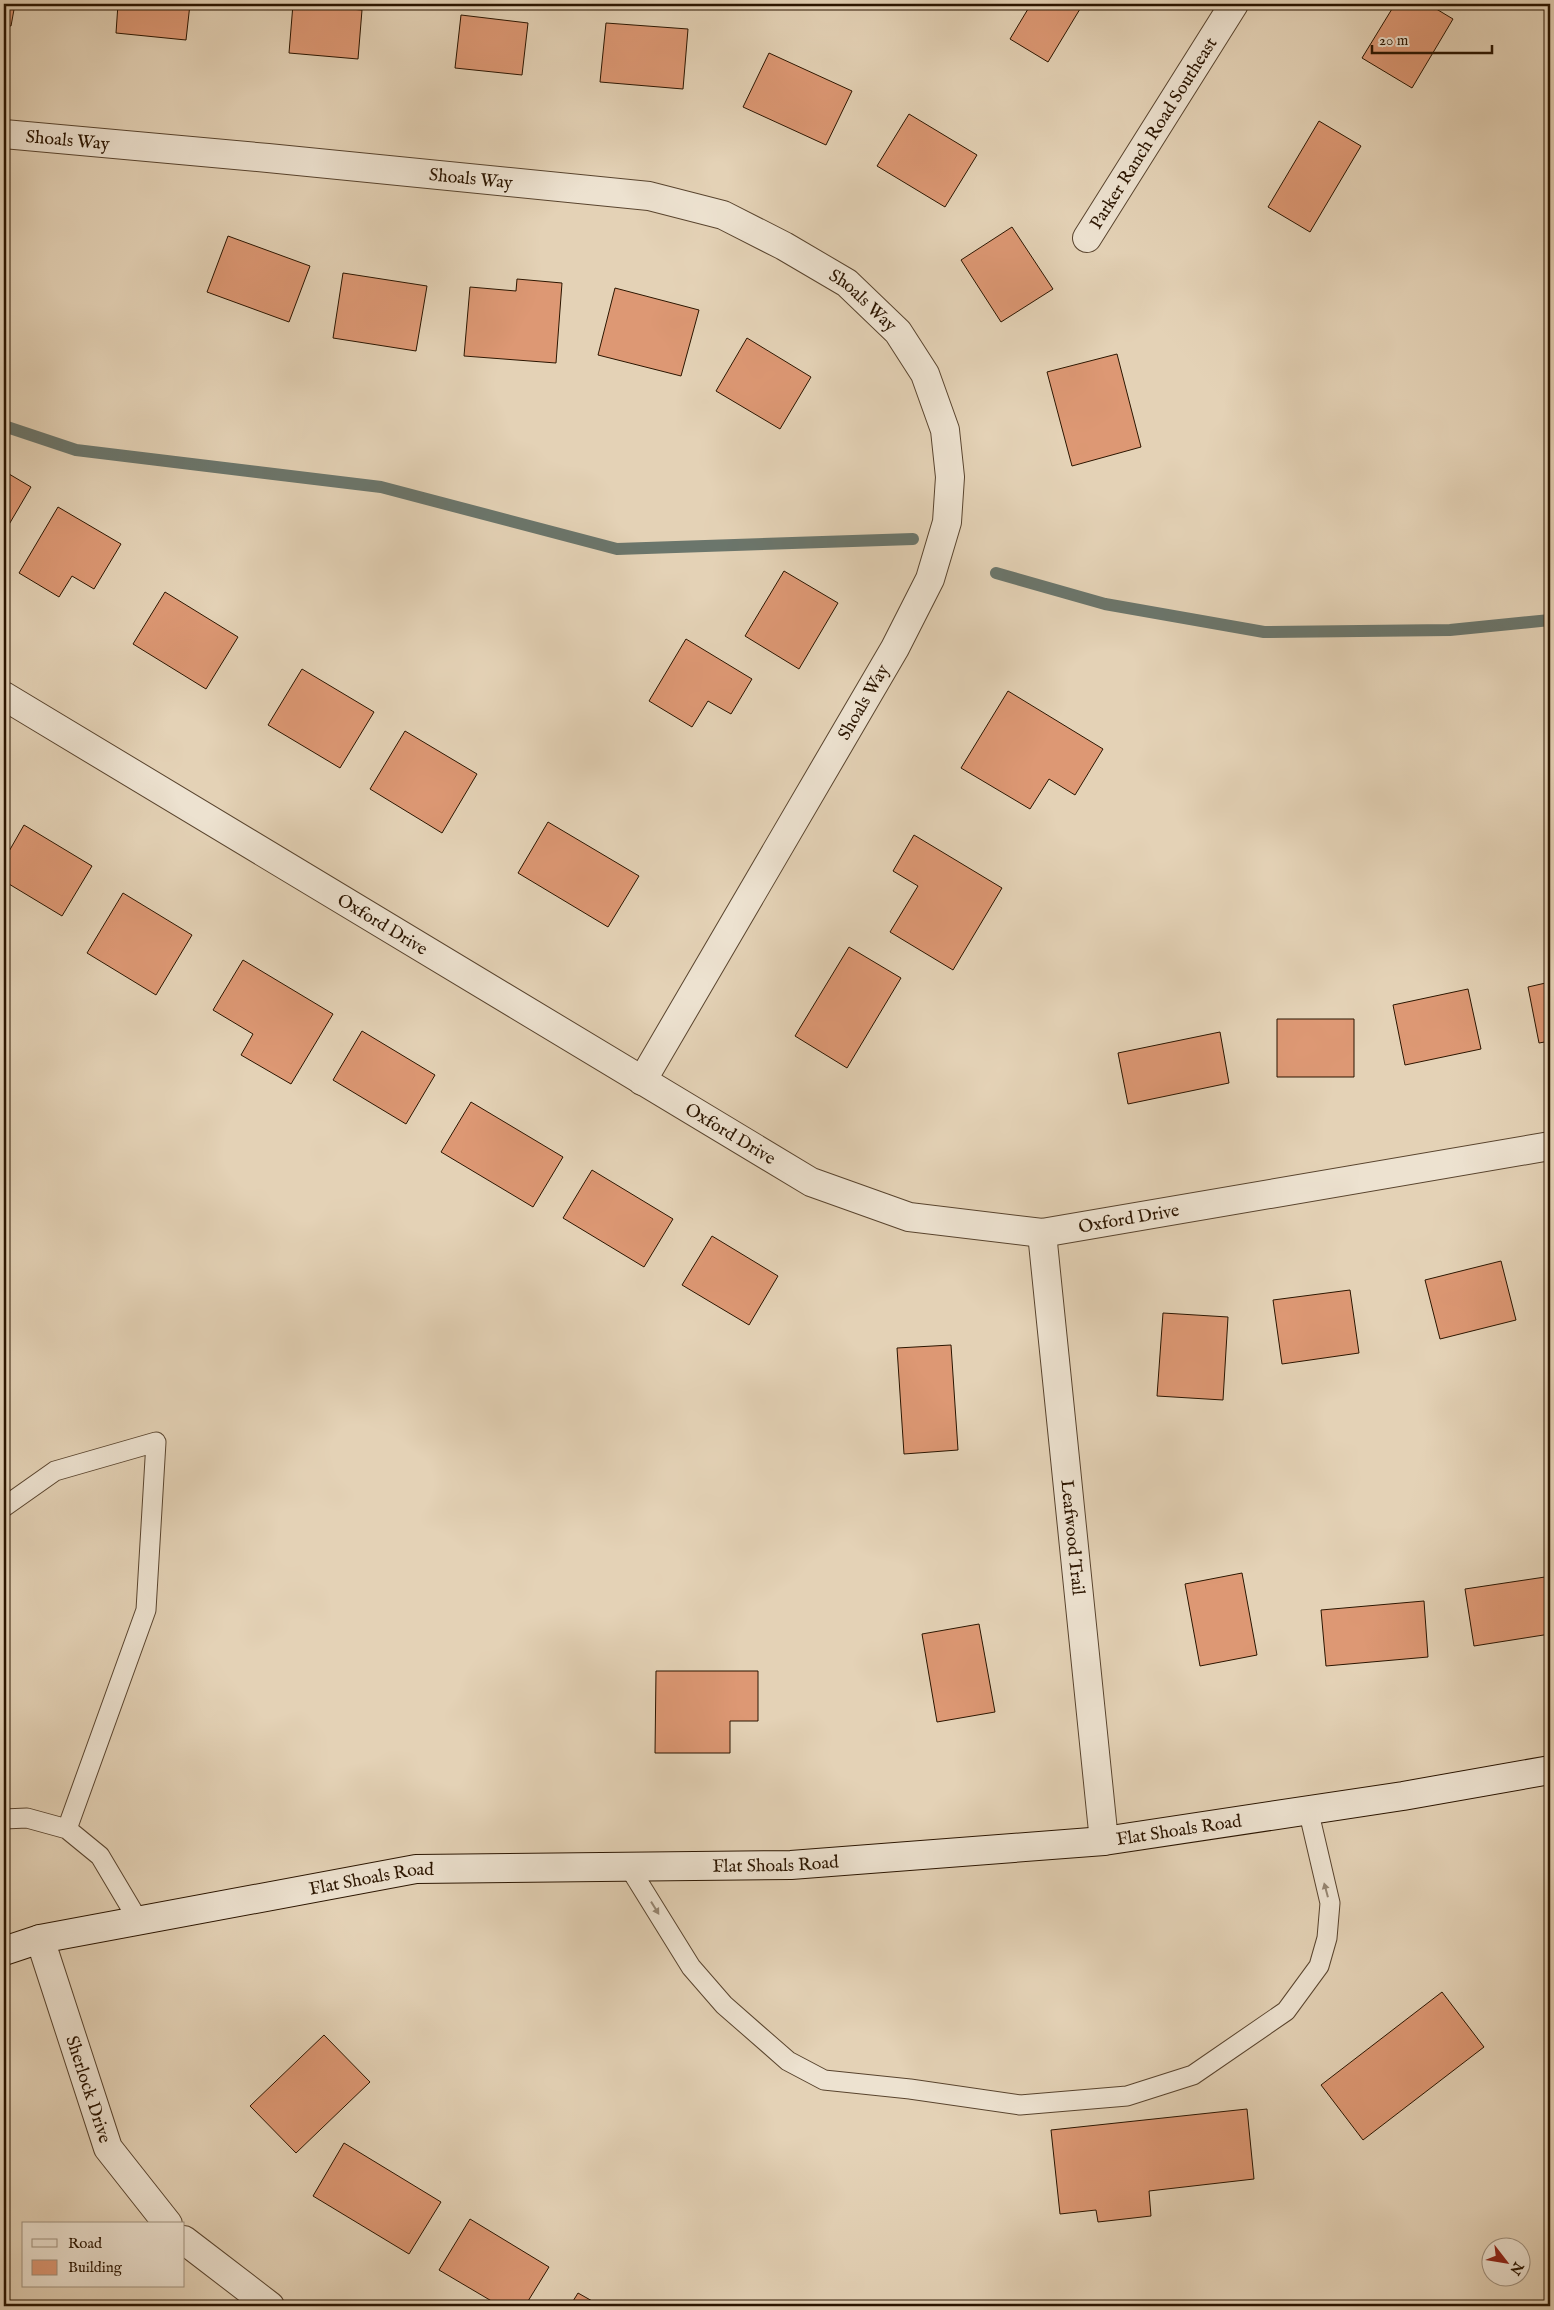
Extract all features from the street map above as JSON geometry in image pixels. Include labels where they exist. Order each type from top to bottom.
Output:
[{"type":"street","name":"Parker Ranch Road Southeast","points":[[1087,238],[1234,4]]},
{"type":"street","name":"Shoals Way","points":[[4,134],[649,196],[723,215],[784,246],[848,283],[898,332],[925,374],[945,430],[950,477],[947,522],[930,579],[895,648],[642,1081]]},
{"type":"street","name":"Oxford Drive","points":[[4,696],[811,1182],[909,1217],[1042,1233],[1550,1146]]},
{"type":"street","name":"Leafwood Trail","points":[[1042,1233],[1104,1841]]},
{"type":"street","name":"Flat Shoals Road","points":[[4,1951],[40,1939],[416,1870],[791,1865],[1104,1841],[1403,1796],[1550,1770]]},
{"type":"street","name":"Sherlock Drive","points":[[40,1939],[108,2148],[166,2222]]},
{"type":"street","points":[[185,2241],[270,2306]]},
{"type":"lane","points":[[4,1507],[55,1471],[156,1442],[146,1610],[67,1829]]},
{"type":"lane","points":[[629,1867],[691,1967],[724,2005],[788,2061],[824,2080],[910,2088],[1020,2105],[1127,2096],[1193,2075],[1286,2011],[1319,1966],[1327,1938],[1330,1903],[1308,1809]]},
{"type":"lane","points":[[4,1819],[27,1818],[67,1829],[100,1856],[138,1920]]},
{"type":"building","points":[[4,4],[15,4],[11,26],[4,25]]},
{"type":"building","points":[[118,4],[190,4],[186,40],[116,33]]},
{"type":"building","points":[[293,4],[362,10],[358,59],[289,53]]},
{"type":"building","points":[[1031,4],[1083,4],[1048,62],[1010,39]]},
{"type":"building","points":[[1395,4],[1428,4],[1453,19],[1412,88],[1362,58]]},
{"type":"building","points":[[461,15],[528,23],[522,75],[455,68]]},
{"type":"building","points":[[606,23],[688,29],[683,89],[600,82]]},
{"type":"building","points":[[769,53],[852,91],[826,145],[743,107]]},
{"type":"building","points":[[909,114],[977,155],[945,207],[877,166]]},
{"type":"building","points":[[1319,121],[1361,146],[1310,232],[1268,207]]},
{"type":"building","points":[[1012,227],[1053,289],[1001,322],[961,260]]},
{"type":"building","points":[[228,236],[310,266],[289,322],[207,292]]},
{"type":"building","points":[[343,273],[427,286],[416,351],[333,338]]},
{"type":"building","points":[[517,279],[562,283],[556,363],[464,356],[470,287],[516,291]]},
{"type":"building","points":[[615,288],[699,310],[681,376],[598,355]]},
{"type":"building","points":[[747,338],[811,377],[780,429],[716,391]]},
{"type":"building","points":[[1117,354],[1141,447],[1072,466],[1047,372]]},
{"type":"building","points":[[4,471],[31,487],[4,533]]},
{"type":"building","points":[[58,507],[121,544],[94,589],[72,576],[59,597],[19,573]]},
{"type":"building","points":[[784,571],[838,603],[799,669],[745,636]]},
{"type":"building","points":[[165,592],[238,637],[206,689],[133,644]]},
{"type":"building","points":[[686,639],[752,679],[731,714],[708,701],[692,727],[649,701]]},
{"type":"building","points":[[302,669],[374,712],[340,768],[268,725]]},
{"type":"building","points":[[1008,691],[1103,749],[1075,795],[1049,779],[1030,809],[961,768]]},
{"type":"building","points":[[405,731],[477,774],[442,833],[370,789]]},
{"type":"building","points":[[548,822],[639,876],[608,927],[518,873]]},
{"type":"building","points":[[24,825],[92,866],[62,916],[4,881],[4,860]]},
{"type":"building","points":[[914,835],[1002,888],[953,970],[890,932],[918,886],[893,871]]},
{"type":"building","points":[[123,893],[192,935],[156,995],[87,953]]},
{"type":"building","points":[[849,947],[901,978],[847,1068],[795,1036]]},
{"type":"building","points":[[243,960],[333,1014],[291,1084],[241,1055],[253,1034],[213,1010]]},
{"type":"building","points":[[1550,982],[1550,1041],[1539,1043],[1528,987]]},
{"type":"building","points":[[1468,989],[1481,1049],[1405,1065],[1393,1005]]},
{"type":"building","points":[[1277,1019],[1354,1019],[1354,1077],[1277,1077]]},
{"type":"building","points":[[362,1031],[435,1075],[406,1124],[333,1080]]},
{"type":"building","points":[[1220,1032],[1229,1083],[1128,1104],[1118,1053]]},
{"type":"building","points":[[471,1102],[563,1157],[533,1207],[441,1152]]},
{"type":"building","points":[[592,1170],[673,1219],[644,1267],[563,1218]]},
{"type":"building","points":[[712,1236],[778,1276],[749,1325],[682,1285]]},
{"type":"building","points":[[1501,1261],[1516,1320],[1440,1339],[1425,1280]]},
{"type":"building","points":[[1350,1290],[1359,1353],[1282,1364],[1273,1300]]},
{"type":"building","points":[[1163,1313],[1228,1317],[1223,1400],[1157,1396]]},
{"type":"building","points":[[951,1345],[958,1450],[904,1454],[897,1348]]},
{"type":"building","points":[[1242,1573],[1257,1655],[1200,1666],[1185,1584]]},
{"type":"building","points":[[1545,1577],[1550,1612],[1550,1634],[1474,1646],[1465,1589]]},
{"type":"building","points":[[1424,1601],[1428,1657],[1326,1666],[1321,1610]]},
{"type":"building","points":[[979,1624],[995,1712],[937,1722],[922,1634]]},
{"type":"building","points":[[656,1671],[758,1671],[758,1721],[730,1721],[730,1753],[655,1753]]},
{"type":"building","points":[[1442,1992],[1484,2047],[1363,2140],[1321,2085]]},
{"type":"building","points":[[324,2035],[370,2082],[296,2153],[250,2106]]},
{"type":"building","points":[[1247,2109],[1254,2179],[1149,2191],[1151,2216],[1098,2222],[1096,2210],[1060,2214],[1051,2130]]},
{"type":"building","points":[[344,2143],[441,2202],[409,2254],[313,2196]]},
{"type":"building","points":[[470,2219],[549,2267],[525,2306],[500,2306],[439,2270]]},
{"type":"building","points":[[578,2293],[601,2306],[570,2306]]},
{"type":"waterway","points":[[4,426],[76,450],[381,487],[617,549],[913,539]]},
{"type":"waterway","points":[[996,573],[1105,604],[1264,632],[1450,630],[1550,620]]}]
